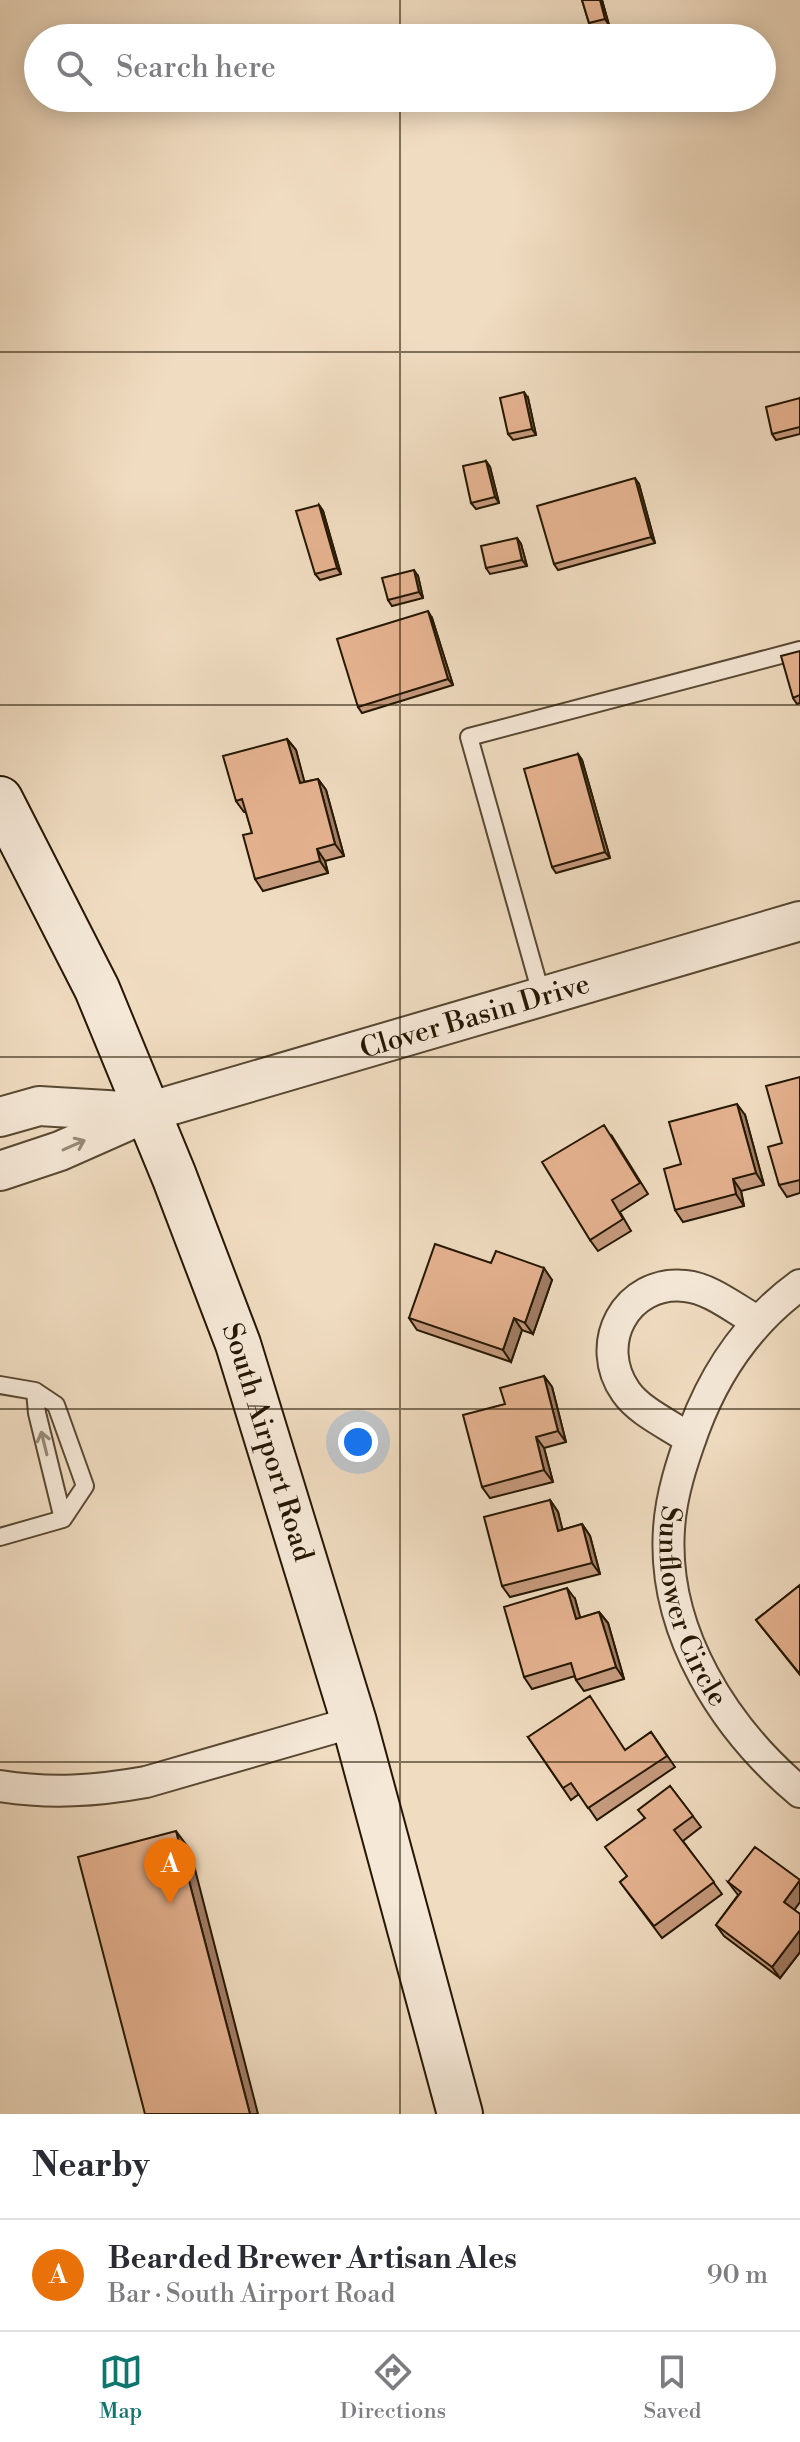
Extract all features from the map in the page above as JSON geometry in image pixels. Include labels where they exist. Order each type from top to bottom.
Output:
[{"type":"main road","name":"South Airport Road","points":[[0,799],[97,989],[238,1344],[354,1722],[460,2114]]},
{"type":"street","name":"Clover Basin Drive","points":[[0,1171],[60,1151],[148,1112],[800,921]]},
{"type":"street","name":"Clover Basin Drive","points":[[0,1117],[39,1106],[148,1112]]},
{"type":"street","points":[[690,1439],[635,1401],[625,1390],[615,1372],[611,1354],[617,1324],[629,1307],[644,1296],[666,1287],[683,1285],[703,1291],[757,1321]]},
{"type":"street","name":"Sunflower Circle","points":[[800,1285],[757,1321],[741,1339],[714,1383],[690,1439],[673,1499],[669,1531],[669,1562],[681,1620],[703,1674],[731,1720],[800,1792]]},
{"type":"street","points":[[0,1786],[64,1792],[146,1782],[354,1722]]},
{"type":"lane","points":[[542,997],[469,737],[800,650]]},
{"type":"lane","points":[[0,1385],[35,1391],[56,1405],[85,1486],[63,1519],[0,1537]]},
{"type":"lane","points":[[35,1391],[37,1413],[63,1519]]},
{"type":"building","points":[[582,0],[600,0],[605,19],[589,23]]},
{"type":"building","points":[[524,392],[532,429],[508,434],[500,398]]},
{"type":"building","points":[[800,398],[800,427],[772,434],[766,407]]},
{"type":"building","points":[[486,461],[495,497],[471,503],[463,466]]},
{"type":"building","points":[[635,478],[651,537],[554,564],[537,506]]},
{"type":"building","points":[[319,505],[337,568],[315,574],[296,511]]},
{"type":"building","points":[[517,538],[522,560],[486,568],[481,546]]},
{"type":"building","points":[[414,570],[419,592],[388,600],[382,578]]},
{"type":"building","points":[[428,611],[448,679],[358,707],[337,639]]},
{"type":"building","points":[[800,651],[800,695],[793,698],[781,656]]},
{"type":"building","points":[[287,739],[300,783],[318,779],[335,844],[317,849],[320,861],[255,879],[243,835],[252,833],[242,799],[236,801],[223,756]]},
{"type":"building","points":[[578,754],[605,852],[552,867],[524,769]]},
{"type":"building","points":[[800,1077],[800,1180],[779,1185],[768,1147],[782,1143],[766,1086]]},
{"type":"building","points":[[737,1104],[756,1173],[733,1179],[736,1194],[675,1210],[664,1169],[681,1164],[669,1122]]},
{"type":"building","points":[[604,1125],[640,1183],[612,1200],[623,1219],[590,1240],[542,1162]]},
{"type":"building","points":[[435,1244],[491,1263],[496,1251],[544,1268],[525,1323],[514,1318],[503,1350],[409,1318]]},
{"type":"building","points":[[544,1376],[558,1431],[536,1437],[544,1470],[482,1487],[463,1415],[505,1404],[500,1388]]},
{"type":"building","points":[[550,1500],[558,1531],[582,1524],[592,1563],[502,1586],[484,1517]]},
{"type":"building","points":[[800,1585],[800,1674],[756,1620]]},
{"type":"building","points":[[567,1588],[576,1619],[599,1612],[616,1667],[576,1680],[571,1663],[524,1677],[504,1607]]},
{"type":"building","points":[[590,1696],[625,1750],[651,1732],[667,1756],[588,1808],[571,1783],[563,1788],[528,1737]]},
{"type":"building","points":[[670,1786],[693,1816],[674,1830],[714,1882],[654,1926],[620,1882],[627,1876],[605,1847],[645,1818],[638,1810]]},
{"type":"building","points":[[176,1831],[250,2114],[145,2114],[78,1857]]},
{"type":"building","points":[[755,1847],[800,1880],[784,1902],[800,1914],[800,1930],[772,1967],[716,1925],[741,1892],[728,1882]]},
{"type":"place","name":"Bearded Brewer Artisan Ales","points":[[170,1904]]}]
